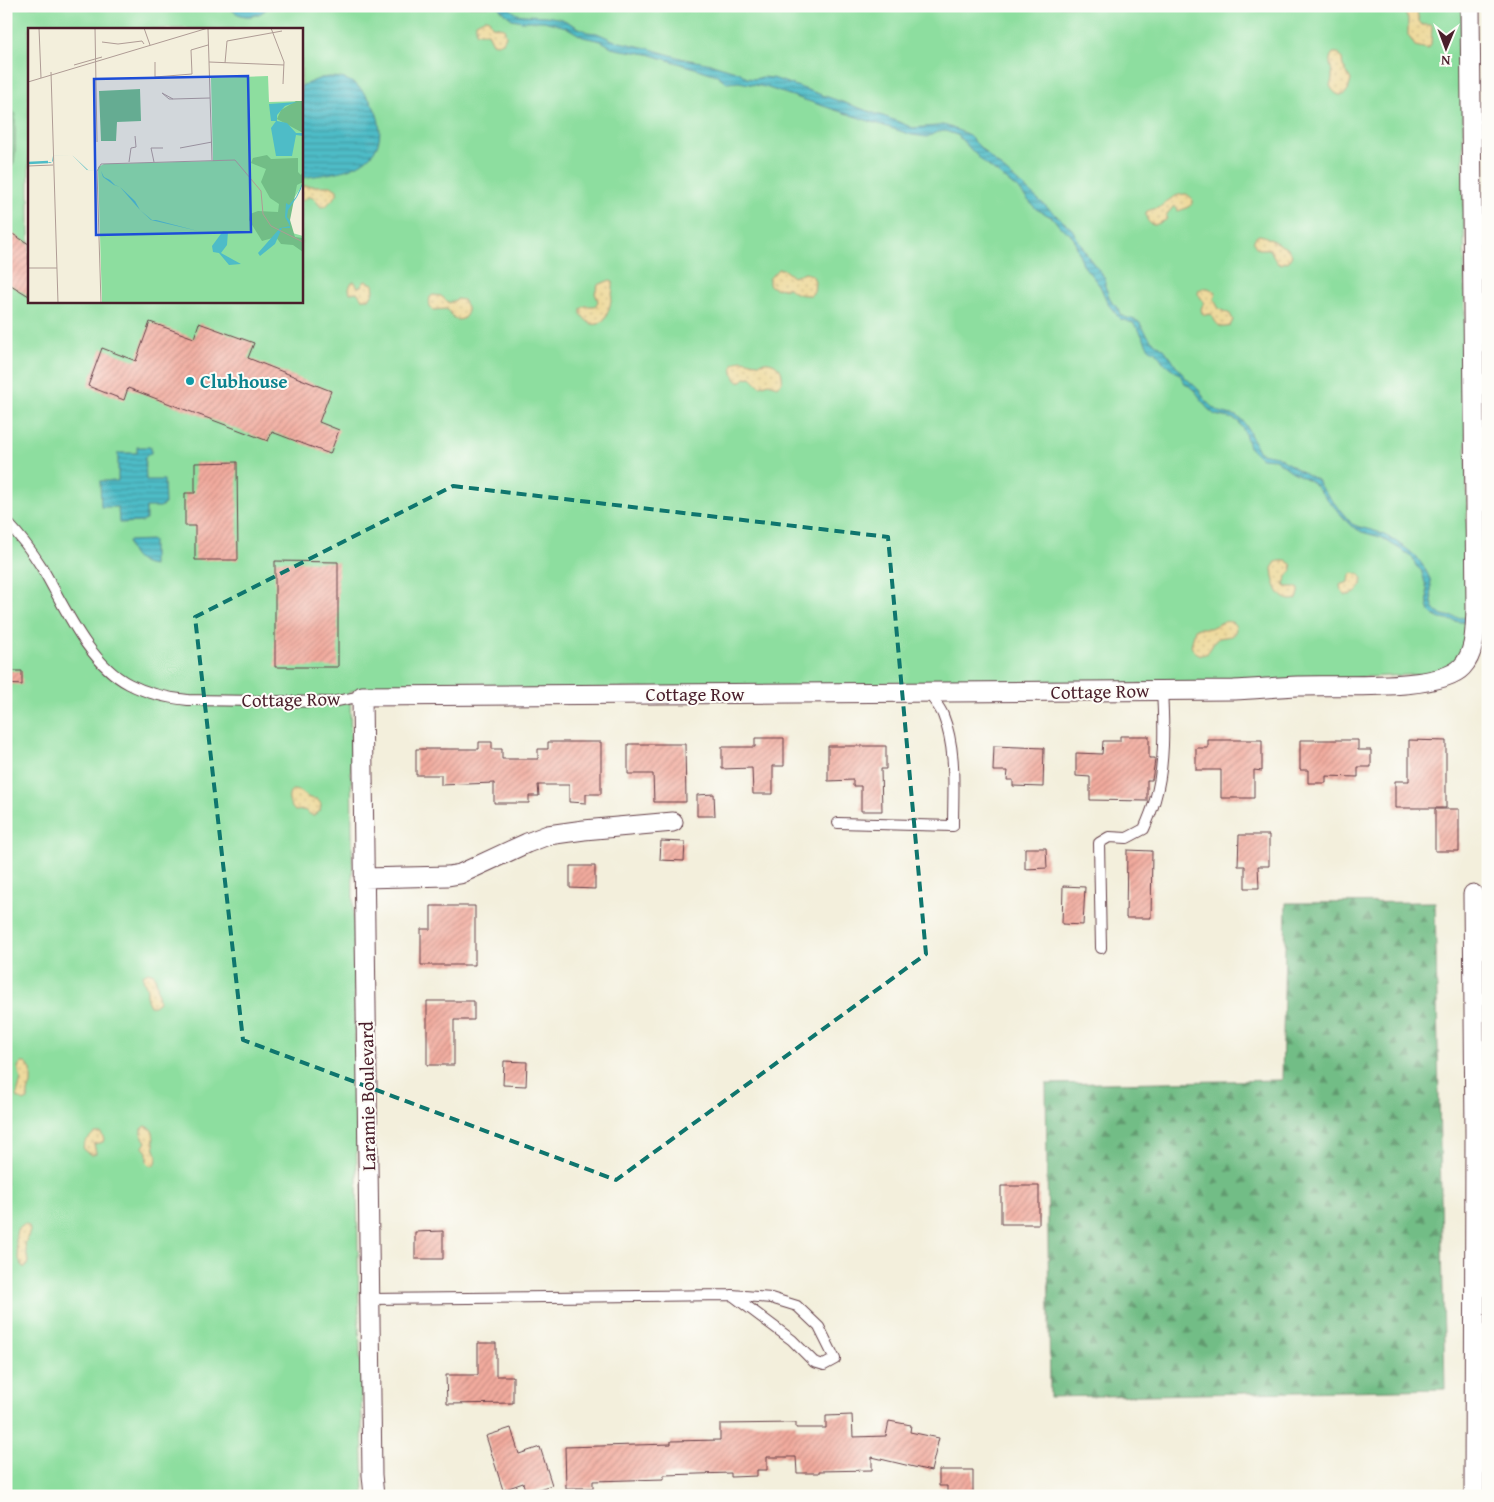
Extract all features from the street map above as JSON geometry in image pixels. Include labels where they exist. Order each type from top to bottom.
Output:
[{"type":"street","name":"Cottage Row","points":[[362,696],[1234,690],[1421,682],[1450,675],[1466,663],[1471,652],[1476,609],[1470,6]]},
{"type":"street","name":"Laramie Boulevard","points":[[362,696],[372,1475],[374,1496]]},
{"type":"street","points":[[364,878],[460,874],[548,835],[673,822]]},
{"type":"street","points":[[1473,894],[1475,1134],[1474,1496]]},
{"type":"lane","name":"Cottage Row","points":[[6,521],[40,565],[89,648],[103,664],[128,684],[146,692],[188,700],[332,702],[362,696]]},
{"type":"lane","points":[[1101,948],[1099,843],[1109,836],[1128,838],[1144,830],[1155,799],[1161,764],[1164,722],[1162,690]]},
{"type":"lane","points":[[838,823],[953,826],[953,761],[949,732],[942,713],[928,692]]},
{"type":"lane","points":[[370,1300],[732,1295],[771,1298],[798,1306],[819,1327],[835,1359],[824,1366],[814,1362],[792,1340],[732,1295]]},
{"type":"highlighted area","points":[[453,486],[888,537],[926,954],[616,1180],[243,1040],[195,617]]},
{"type":"green space","points":[[6,6],[1462,6],[1468,613],[1464,650],[1452,666],[1431,674],[1222,684],[350,691],[359,1318],[364,1495],[6,1496]]},
{"type":"green space","points":[[6,106],[10,106],[15,115],[15,153],[14,163],[6,175]]},
{"type":"green space","points":[[1435,902],[1445,1389],[1050,1397],[1046,1084],[1282,1080],[1286,903]]},
{"type":"sand","points":[[1412,9],[1417,11],[1422,25],[1432,26],[1431,45],[1428,49],[1415,46],[1408,35],[1408,20],[1405,12]]},
{"type":"sand","points":[[486,18],[489,19],[492,26],[504,28],[506,36],[503,42],[493,43],[488,33],[476,32],[476,23]]},
{"type":"sand","points":[[1333,53],[1338,53],[1342,59],[1343,66],[1351,80],[1348,91],[1343,95],[1335,93],[1330,85],[1332,74],[1330,59]]},
{"type":"sand","points":[[331,186],[337,190],[337,195],[326,206],[321,207],[313,197],[302,200],[302,187]]},
{"type":"sand","points":[[1186,194],[1193,200],[1191,205],[1178,211],[1174,206],[1167,214],[1166,220],[1155,225],[1148,221],[1147,211],[1160,207],[1175,196]]},
{"type":"sand","points":[[1259,235],[1288,249],[1292,255],[1289,261],[1281,264],[1277,263],[1270,249],[1259,249],[1256,247],[1254,240]]},
{"type":"sand","points":[[778,269],[783,269],[793,277],[805,273],[812,275],[815,281],[814,292],[811,295],[801,295],[789,288],[773,288],[769,284],[769,279]]},
{"type":"sand","points":[[610,280],[613,281],[613,285],[608,312],[602,322],[598,324],[590,323],[581,314],[581,309],[585,306],[596,306],[598,301],[595,293],[598,285]]},
{"type":"sand","points":[[354,281],[358,287],[365,281],[373,284],[374,291],[369,299],[362,299],[357,292],[350,293],[351,283]]},
{"type":"sand","points":[[1203,288],[1216,292],[1214,300],[1219,309],[1230,314],[1233,320],[1230,326],[1220,326],[1211,314],[1205,315],[1202,313],[1201,309],[1204,302],[1198,294],[1199,290]]},
{"type":"sand","points":[[433,295],[441,296],[449,303],[457,299],[463,300],[467,307],[467,314],[463,319],[458,320],[447,309],[432,310],[429,301]]},
{"type":"sand","points":[[741,360],[774,364],[782,373],[780,384],[777,386],[769,383],[760,386],[751,377],[737,381],[733,373],[733,364]]},
{"type":"sand","points":[[1279,561],[1286,561],[1291,564],[1292,570],[1284,584],[1286,587],[1299,589],[1297,599],[1285,599],[1275,586],[1272,568]]},
{"type":"sand","points":[[1353,573],[1359,574],[1362,577],[1360,588],[1355,593],[1345,595],[1341,591],[1340,585],[1349,582],[1350,575]]},
{"type":"sand","points":[[1223,622],[1234,624],[1236,629],[1233,635],[1217,639],[1205,654],[1197,653],[1191,646],[1195,629],[1210,628]]},
{"type":"sand","points":[[292,790],[317,799],[321,804],[320,811],[313,816],[304,810],[295,811],[289,801],[289,795]]},
{"type":"sand","points":[[148,972],[154,974],[157,984],[159,1002],[154,1006],[150,1006],[147,1000],[147,989],[143,978],[143,975]]},
{"type":"sand","points":[[21,1063],[27,1064],[31,1070],[28,1100],[25,1101],[19,1099],[17,1095],[21,1080],[18,1067]]},
{"type":"sand","points":[[146,1126],[153,1133],[157,1155],[156,1163],[151,1166],[147,1162],[147,1152],[143,1147],[146,1142],[141,1134],[141,1129]]},
{"type":"sand","points":[[94,1133],[101,1133],[104,1139],[103,1142],[94,1144],[96,1153],[92,1155],[86,1152],[83,1147],[85,1142]]},
{"type":"sand","points":[[25,1224],[29,1226],[30,1231],[25,1244],[28,1262],[26,1267],[23,1267],[18,1254],[16,1236],[18,1228]]},
{"type":"water","points":[[229,6],[269,6],[260,13],[243,16],[233,11]]},
{"type":"water","points":[[497,6],[507,6],[517,14],[562,19],[587,32],[597,33],[615,41],[684,59],[712,64],[739,72],[747,78],[773,78],[913,128],[942,125],[967,134],[994,161],[1072,229],[1089,258],[1105,278],[1105,286],[1109,296],[1120,314],[1139,322],[1151,340],[1164,349],[1184,376],[1199,390],[1212,407],[1242,420],[1258,451],[1277,456],[1317,480],[1352,524],[1378,532],[1413,554],[1428,574],[1435,611],[1443,615],[1455,617],[1488,618],[1488,626],[1440,619],[1434,616],[1428,606],[1427,589],[1421,570],[1408,554],[1380,537],[1362,532],[1351,526],[1312,482],[1291,471],[1275,459],[1262,458],[1257,455],[1249,447],[1244,431],[1238,421],[1215,415],[1207,408],[1196,392],[1186,385],[1180,375],[1163,362],[1155,350],[1152,351],[1148,347],[1133,323],[1120,319],[1108,304],[1100,286],[1083,265],[1074,239],[1069,233],[1059,226],[1053,218],[1036,209],[1019,190],[983,162],[957,135],[945,131],[937,132],[927,137],[912,135],[765,87],[739,82],[727,83],[717,75],[688,66],[648,54],[615,49],[601,41],[583,37],[566,27],[544,21],[512,19]]},
{"type":"water","points":[[336,77],[345,79],[355,84],[364,92],[376,113],[380,136],[377,146],[363,162],[338,172],[302,178],[302,86],[321,78]]},
{"type":"water","points":[[137,447],[151,447],[151,453],[145,457],[146,480],[164,480],[165,504],[160,507],[146,507],[146,520],[142,522],[119,523],[118,507],[101,507],[100,481],[118,481],[118,453],[137,453]]},
{"type":"water","points":[[153,540],[153,566],[139,561],[133,555],[128,541]]},
{"type":"building","points":[[6,230],[28,243],[28,295],[6,282]]},
{"type":"building","name":"Clubhouse","points":[[150,322],[194,338],[199,323],[254,343],[248,358],[331,391],[319,422],[339,430],[330,454],[272,432],[268,441],[128,388],[124,400],[88,386],[102,348],[136,361]]},
{"type":"building","points":[[237,462],[238,560],[195,560],[195,526],[185,526],[185,493],[195,493],[195,463]]},
{"type":"building","points":[[275,561],[338,562],[338,667],[275,667]]},
{"type":"building","points":[[6,671],[22,671],[22,685],[6,684]]},
{"type":"building","points":[[1120,736],[1149,736],[1149,758],[1155,758],[1155,760],[1152,780],[1147,780],[1147,801],[1090,800],[1090,777],[1076,776],[1076,753],[1102,754],[1103,741],[1120,741]]},
{"type":"building","points":[[755,738],[784,738],[784,766],[773,766],[773,794],[753,794],[752,768],[722,769],[722,747],[755,747]]},
{"type":"building","points":[[1208,740],[1262,740],[1262,771],[1254,770],[1254,798],[1221,798],[1221,770],[1196,770],[1196,748],[1208,748]]},
{"type":"building","points":[[1300,740],[1358,740],[1358,750],[1371,750],[1371,767],[1358,767],[1358,777],[1326,776],[1326,783],[1308,783],[1308,770],[1300,770]]},
{"type":"building","points":[[1409,740],[1446,741],[1446,808],[1395,808],[1395,781],[1409,781]]},
{"type":"building","points":[[479,742],[492,742],[492,749],[502,749],[502,759],[538,759],[538,749],[548,749],[548,742],[601,742],[601,794],[586,794],[586,803],[569,802],[569,785],[538,785],[539,796],[529,796],[529,803],[494,803],[494,783],[441,785],[441,775],[416,775],[416,749],[479,749]]},
{"type":"building","points":[[628,744],[685,744],[686,802],[654,802],[653,774],[628,774]]},
{"type":"building","points":[[828,746],[886,746],[886,769],[881,769],[882,811],[861,811],[861,786],[853,786],[853,780],[828,781]]},
{"type":"building","points":[[994,746],[1044,748],[1043,787],[1013,786],[1013,780],[1007,780],[1008,771],[993,771]]},
{"type":"building","points":[[714,794],[715,816],[697,816],[697,795]]},
{"type":"building","points":[[1435,809],[1459,809],[1459,851],[1435,851]]},
{"type":"building","points":[[1239,835],[1269,835],[1269,866],[1258,866],[1259,888],[1245,888],[1245,866],[1238,866]]},
{"type":"building","points":[[661,841],[685,842],[684,861],[660,860]]},
{"type":"building","points":[[1025,848],[1046,848],[1047,868],[1025,869]]},
{"type":"building","points":[[1127,850],[1152,851],[1151,918],[1126,918]]},
{"type":"building","points":[[570,866],[595,866],[595,889],[570,888]]},
{"type":"building","points":[[1063,886],[1085,887],[1083,925],[1062,924]]},
{"type":"building","points":[[431,906],[475,906],[475,965],[421,965],[421,929],[431,929]]},
{"type":"building","points":[[427,1001],[474,1001],[474,1020],[454,1020],[454,1065],[427,1065]]},
{"type":"building","points":[[504,1061],[527,1062],[526,1086],[503,1085]]},
{"type":"building","points":[[1001,1186],[1039,1186],[1039,1224],[1001,1224]]},
{"type":"building","points":[[443,1231],[443,1259],[415,1259],[415,1232]]},
{"type":"building","points":[[478,1343],[496,1343],[496,1376],[513,1376],[513,1403],[447,1404],[446,1375],[478,1375]]},
{"type":"building","points":[[852,1415],[853,1437],[886,1436],[889,1421],[911,1425],[910,1432],[939,1438],[931,1471],[872,1457],[872,1470],[797,1473],[796,1457],[767,1457],[767,1470],[757,1470],[757,1476],[731,1477],[731,1473],[664,1475],[664,1479],[593,1481],[593,1488],[566,1488],[565,1447],[671,1444],[671,1441],[720,1440],[720,1424],[796,1423],[796,1428],[826,1428],[826,1416]]},
{"type":"building","points":[[511,1428],[519,1454],[540,1447],[552,1485],[526,1493],[523,1483],[503,1490],[486,1436]]},
{"type":"building","points":[[939,1470],[973,1470],[973,1496],[947,1496],[947,1486],[939,1486]]},
{"type":"place","name":"Clubhouse","points":[[190,381]]}]
